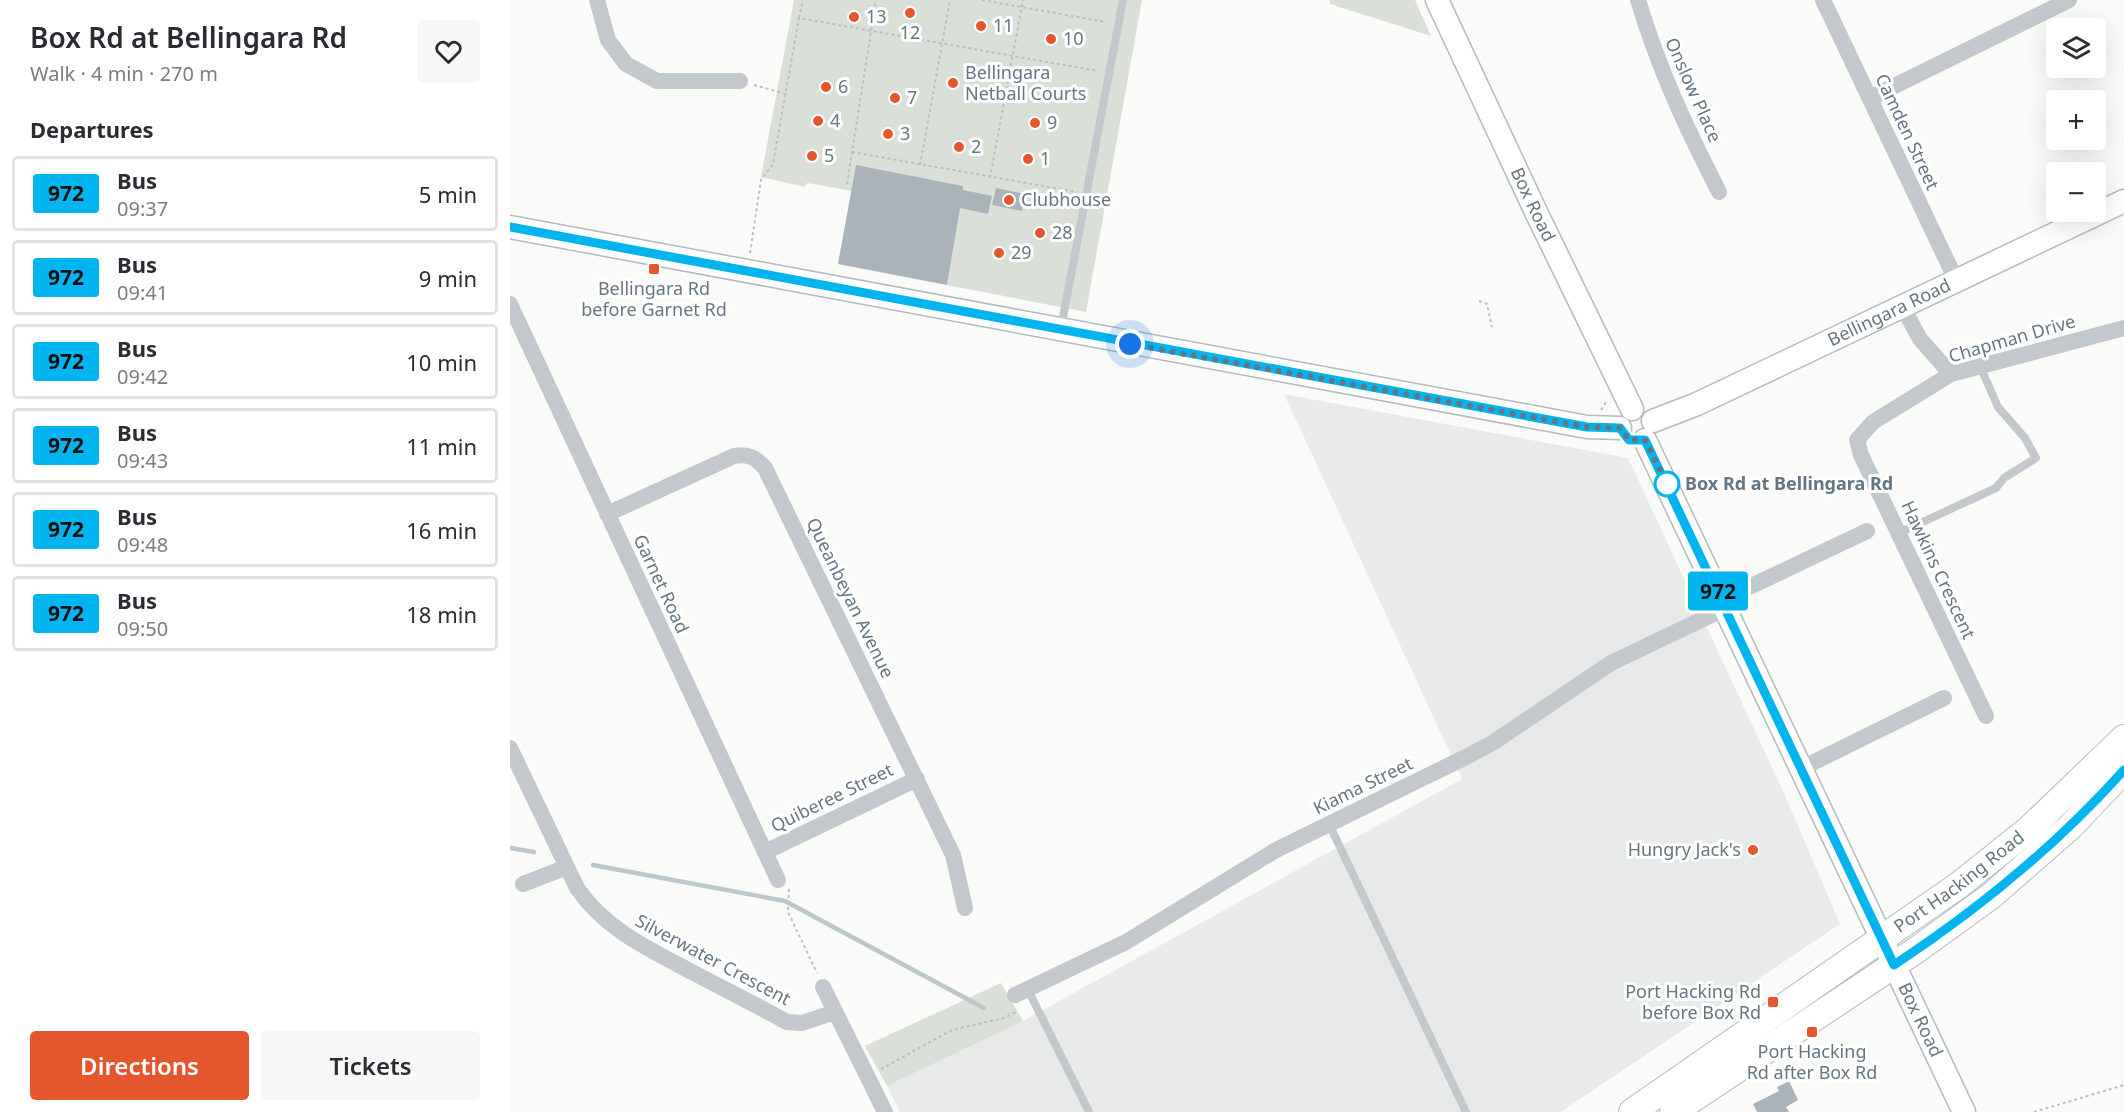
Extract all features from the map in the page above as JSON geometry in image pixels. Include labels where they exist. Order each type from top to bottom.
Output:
[{"type":"main road","name":"Port Hacking Road","points":[[1632,1112],[1959,885],[2028,830],[2124,738]]},
{"type":"main road","name":"Port Hacking Road","points":[[1673,1112],[1894,965],[2015,878],[2078,819],[2124,770]]},
{"type":"street","points":[[597,0],[608,40],[626,64],[636,70],[657,81],[740,81]]},
{"type":"street","name":"Box Road","points":[[1437,0],[1632,409]]},
{"type":"street","name":"Onslow Place","points":[[1638,0],[1654,55],[1676,107],[1719,192]]},
{"type":"street","name":"Camden Street","points":[[1823,0],[1956,280]]},
{"type":"street","points":[[1870,98],[2069,0]]},
{"type":"street","name":"Bellingara Road","points":[[1649,430],[1697,404],[2124,201]]},
{"type":"street","points":[[510,227],[1060,331],[1587,427],[1620,428]]},
{"type":"street","name":"Garnet Road","points":[[510,304],[765,852],[784,883]]},
{"type":"street","points":[[1902,306],[1920,339],[1951,374]]},
{"type":"street","name":"Chapman Drive","points":[[1857,440],[1873,422],[1951,374],[2124,328]]},
{"type":"street","points":[[1632,409],[1647,412],[1649,430],[1629,440],[1620,428],[1621,418],[1632,409]]},
{"type":"street","name":"Box Road","points":[[1649,430],[1724,604],[1964,1112]]},
{"type":"street","name":"Hawkins Crescent","points":[[1857,440],[1856,444],[1986,716]]},
{"type":"street","name":"Queanbeyan Avenue","points":[[607,514],[734,456],[748,455],[765,468],[953,855],[965,908]]},
{"type":"street","name":"Kiama Street","points":[[1021,991],[1126,942],[1254,863],[1494,742],[1611,663],[1867,531]]},
{"type":"street","points":[[1802,768],[1944,698]]},
{"type":"street","name":"Silverwater Crescent","points":[[510,748],[577,888],[598,914],[640,945],[788,1022],[802,1023],[835,1012]]},
{"type":"street","name":"Quiberee Street","points":[[765,852],[917,779]]},
{"type":"street","points":[[523,884],[567,867]]},
{"type":"street","points":[[823,987],[885,1112]]},
{"type":"lane","points":[[1060,331],[1123,0]]},
{"type":"lane","points":[[1899,533],[1996,488],[2004,478],[2036,458],[2025,438],[1998,407],[1980,366]]},
{"type":"lane","points":[[1329,824],[1466,1112]]},
{"type":"lane","points":[[1021,991],[1089,1112]]},
{"type":"path","points":[[750,253],[761,180],[773,164],[803,0]]},
{"type":"path","points":[[847,184],[876,0]]},
{"type":"path","points":[[920,165],[950,0]]},
{"type":"path","points":[[982,0],[1118,24]]},
{"type":"path","points":[[990,178],[1023,0]]},
{"type":"path","points":[[800,18],[1109,73]]},
{"type":"path","points":[[768,88],[786,94]]},
{"type":"path","points":[[852,152],[1086,194]]},
{"type":"path","points":[[1479,301],[1487,304],[1492,327]]},
{"type":"path","points":[[1601,410],[1606,402]]},
{"type":"path","points":[[784,883],[788,898],[788,912],[823,987]]},
{"type":"path","points":[[868,1076],[952,1030],[1004,1018],[1024,1008],[1021,991]]},
{"type":"path","points":[[2034,1112],[2124,1085]]},
{"type":"shaded area","name":"Bellingara Netball Courts","points":[[794,0],[1142,0],[1086,312],[947,285],[963,186],[856,166],[852,191],[807,183],[805,187],[761,177]]},
{"type":"shaded area","points":[[1330,0],[1415,0],[1431,36],[1330,4]]},
{"type":"shaded area","points":[[1284,394],[1628,458],[1783,791],[1840,924],[1561,1112],[900,1112],[887,1086],[1023,1021],[1462,779]]},
{"type":"shaded area","points":[[1001,983],[1023,1021],[887,1086],[865,1046]]},
{"type":"building","points":[[856,165],[963,186],[963,190],[992,196],[988,214],[960,208],[947,285],[838,264]]},
{"type":"building","name":"Clubhouse","points":[[996,188],[1025,194],[1022,211],[992,205]]},
{"type":"building","points":[[1789,1081],[1798,1100],[1786,1107],[1789,1112],[1757,1112],[1753,1104],[1779,1091],[1777,1087]]},
{"type":"waterway","points":[[510,848],[534,852]]},
{"type":"waterway","points":[[593,865],[785,901],[984,1008]]},
{"type":"bus line","name":"972","points":[[510,227],[1060,331],[1587,427],[1620,428],[1629,440],[1635,442],[1645,440],[1657,461],[1894,965],[2015,878],[2092,806],[2124,770]]},
{"type":"place","name":"12","points":[[910,13]]},
{"type":"place","name":"13","points":[[854,17]]},
{"type":"place","name":"11","points":[[981,26]]},
{"type":"place","name":"10","points":[[1051,39]]},
{"type":"place","name":"Bellingara Netball Courts","points":[[953,83]]},
{"type":"place","name":"6","points":[[826,87]]},
{"type":"place","name":"7","points":[[895,98]]},
{"type":"place","name":"4","points":[[818,121]]},
{"type":"place","name":"9","points":[[1035,123]]},
{"type":"place","name":"3","points":[[888,134]]},
{"type":"place","name":"2","points":[[959,147]]},
{"type":"place","name":"5","points":[[812,156]]},
{"type":"place","name":"1","points":[[1028,159]]},
{"type":"place","name":"Clubhouse","points":[[1009,200]]},
{"type":"place","name":"28","points":[[1040,233]]},
{"type":"place","name":"29","points":[[999,253]]},
{"type":"place","name":"Bellingara Rd before Garnet Rd","points":[[654,269]]},
{"type":"place","name":"Box Rd at Bellingara Rd","points":[[1667,484]]},
{"type":"place","name":"Hungry Jack's","points":[[1753,850]]},
{"type":"place","name":"Port Hacking Rd before Box Rd","points":[[1773,1002]]},
{"type":"place","name":"Port Hacking Rd after Box Rd","points":[[1812,1032]]},
{"type":"route","points":[[1130,344],[1587,427],[1620,428],[1629,440],[1635,442],[1645,440],[1667,484]]}]
